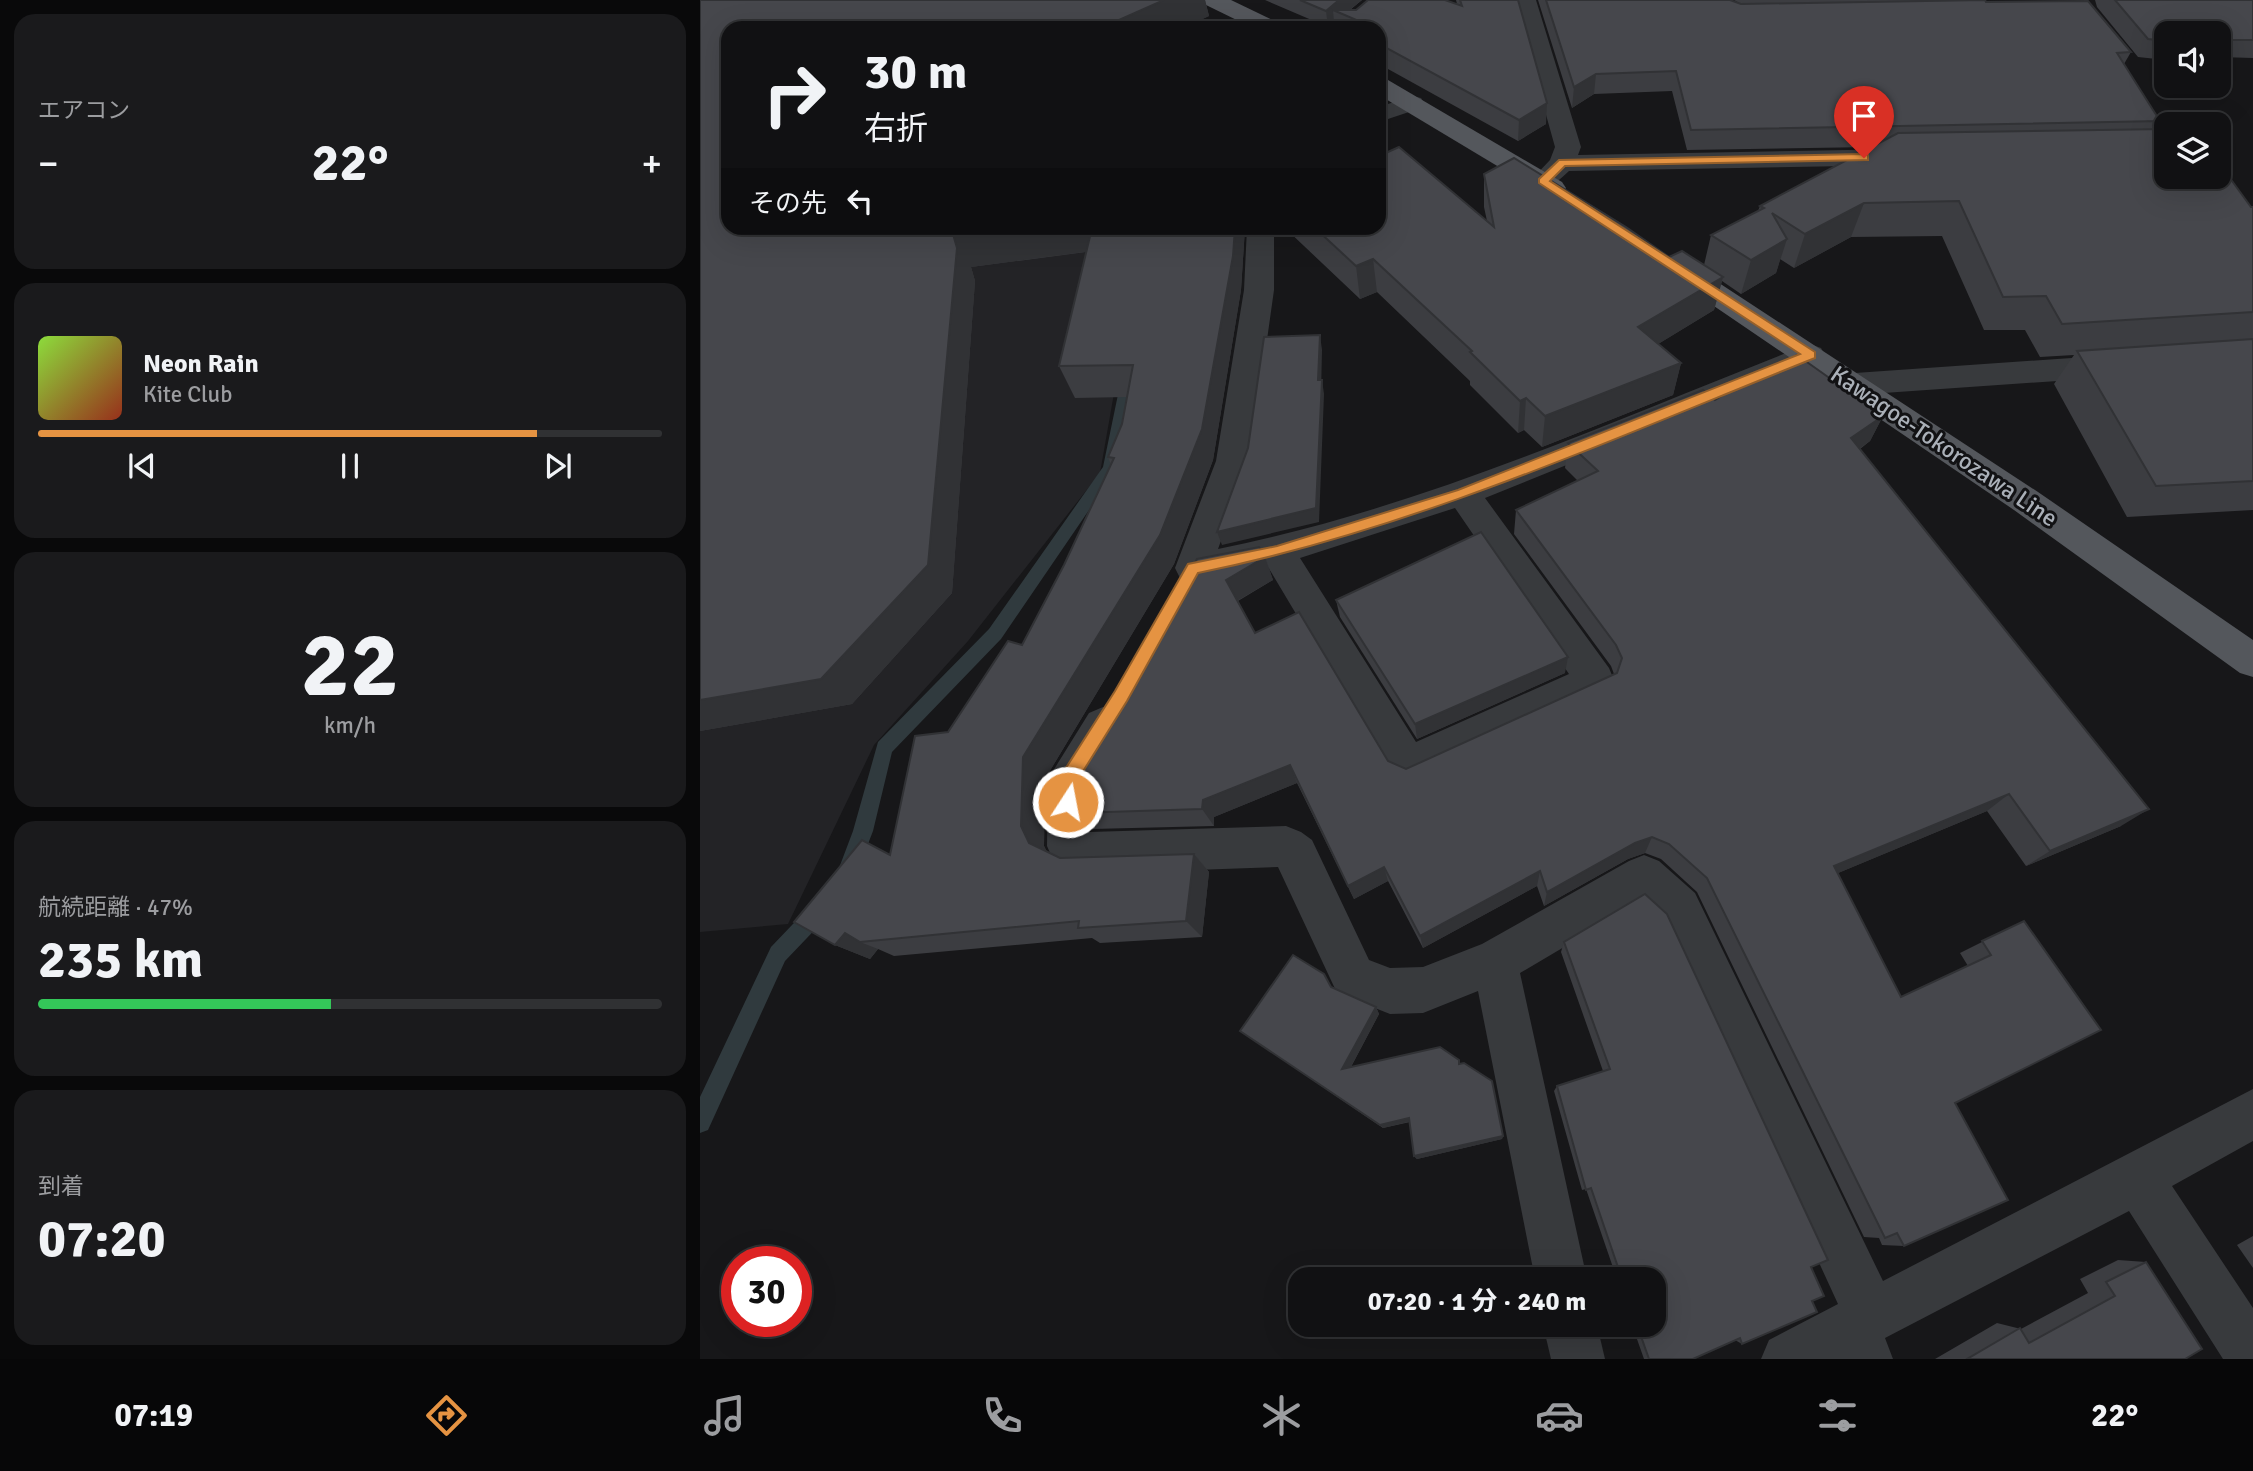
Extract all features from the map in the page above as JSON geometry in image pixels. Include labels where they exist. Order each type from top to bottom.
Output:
[{"type":"main road","points":[[1214,0],[1257,21]]},
{"type":"main road","points":[[1386,89],[1553,172],[1578,204]]},
{"type":"main road","name":"Kawagoe-Tokorozawa Line","points":[[1647,249],[1855,384],[2249,656]]},
{"type":"street","points":[[1525,0],[1568,147],[1553,172]]},
{"type":"street","points":[[1386,112],[1412,103]]},
{"type":"street","points":[[1553,172],[1933,156]]},
{"type":"street","points":[[1260,235],[1259,290],[1233,461],[1183,586],[1277,551],[1463,494],[1810,355]]},
{"type":"street","points":[[1855,384],[2143,364]]},
{"type":"street","points":[[1277,551],[1408,765],[1594,680],[1463,494]]},
{"type":"street","points":[[1121,696],[1068,779],[1068,846],[1082,853],[1286,846],[1297,855],[1353,977],[1390,990],[1423,990],[1495,962],[1644,876],[1679,908],[1862,1333]]},
{"type":"street","points":[[1495,962],[1559,1267]]},
{"type":"street","points":[[1788,1359],[1862,1333],[2253,1114]]},
{"type":"street","points":[[2137,1178],[2253,1357]]},
{"type":"street","points":[[1573,1337],[1578,1359]]},
{"type":"shaded area","points":[[700,0],[721,21],[721,235],[1142,235],[1100,473],[968,641],[874,745],[788,924],[700,932]]},
{"type":"building","points":[[700,0],[1164,0],[1117,21],[721,21],[721,235],[953,235],[957,248],[928,565],[821,679],[700,700]]},
{"type":"building","points":[[1300,0],[1339,0],[1326,11]]},
{"type":"building","points":[[1368,0],[1445,0],[1462,6],[1460,0],[1518,0],[1547,103],[1519,120],[1386,48],[1386,21],[1359,21],[1333,10],[1356,10]]},
{"type":"building","points":[[1546,0],[1730,0],[1741,4],[2088,1],[2131,52],[2117,53],[2154,112],[2154,121],[1691,130],[1676,71],[1596,74],[1574,87]]},
{"type":"building","points":[[2115,0],[2253,0],[2253,40],[2231,40],[2231,21],[2154,21],[2154,40],[2148,39]]},
{"type":"building","points":[[2154,129],[2154,189],[2231,189],[2231,180],[2253,207],[2253,312],[2062,324],[2046,296],[2003,297],[1959,201],[1864,203],[1805,234],[1772,213],[1787,239],[1751,260],[1711,235],[1898,133]]},
{"type":"building","points":[[1399,147],[1494,227],[1484,174],[1514,158],[1626,227],[1669,257],[1682,251],[1723,277],[1638,327],[1681,363],[1545,416],[1526,398],[1520,401],[1470,352],[1472,351],[1373,259],[1356,266],[1323,235],[1386,235],[1386,153]]},
{"type":"building","points":[[1090,235],[1234,235],[1202,429],[1160,535],[1023,757],[1021,826],[1029,843],[1060,858],[1194,854],[1186,921],[1078,928],[1079,921],[860,942],[845,933],[835,945],[794,922],[862,840],[890,855],[915,736],[948,732],[1008,641],[1022,645],[1064,565],[1114,458],[1108,457],[1122,424],[1133,365],[1059,366]]},
{"type":"building","points":[[1320,335],[1318,380],[1322,380],[1316,508],[1217,532],[1248,448],[1264,337]]},
{"type":"building","points":[[2253,339],[2253,481],[2156,486],[2077,351]]},
{"type":"building","points":[[1797,355],[1883,416],[1851,438],[2149,809],[2050,851],[2009,794],[1834,866],[1901,997],[1991,955],[1982,941],[2024,921],[2101,1030],[1955,1103],[2008,1200],[1904,1246],[1897,1233],[1885,1238],[1707,878],[1669,844],[1652,837],[1635,843],[1547,892],[1540,871],[1420,936],[1384,867],[1348,886],[1290,765],[1203,800],[1202,809],[1075,813],[1074,766],[1124,689],[1197,559],[1259,547],[1265,557],[1226,580],[1255,633],[1299,612],[1388,761],[1406,769],[1617,673],[1622,658],[1616,645],[1516,510],[1598,471],[1568,443],[1703,390],[1715,400],[1749,378],[1755,382]]},
{"type":"building","points":[[1481,532],[1568,657],[1415,724],[1336,600]]},
{"type":"building","points":[[1645,894],[1667,914],[1828,1260],[1811,1267],[1824,1296],[1812,1301],[1817,1312],[1742,1344],[1740,1338],[1693,1359],[1649,1359],[1641,1337],[1666,1337],[1666,1267],[1618,1267],[1591,1188],[1586,1190],[1557,1086],[1610,1069],[1564,942]]},
{"type":"building","points":[[1293,955],[1324,974],[1331,987],[1376,1007],[1342,1069],[1440,1047],[1459,1060],[1459,1064],[1464,1063],[1492,1081],[1503,1136],[1414,1156],[1409,1118],[1380,1125],[1240,1031]]},
{"type":"building","points":[[2146,1262],[2202,1349],[2185,1359],[1967,1359],[2020,1328],[2029,1343],[2115,1296],[2106,1282]]},
{"type":"waterway","points":[[849,868],[863,831],[884,748],[995,634],[1110,468],[1129,375]]},
{"type":"waterway","points":[[700,1122],[778,954],[820,910]]},
{"type":"route","points":[[1068,802],[1068,779],[1121,696],[1193,568],[1277,551],[1463,494],[1810,355],[1543,181],[1562,163],[1864,158]]}]
